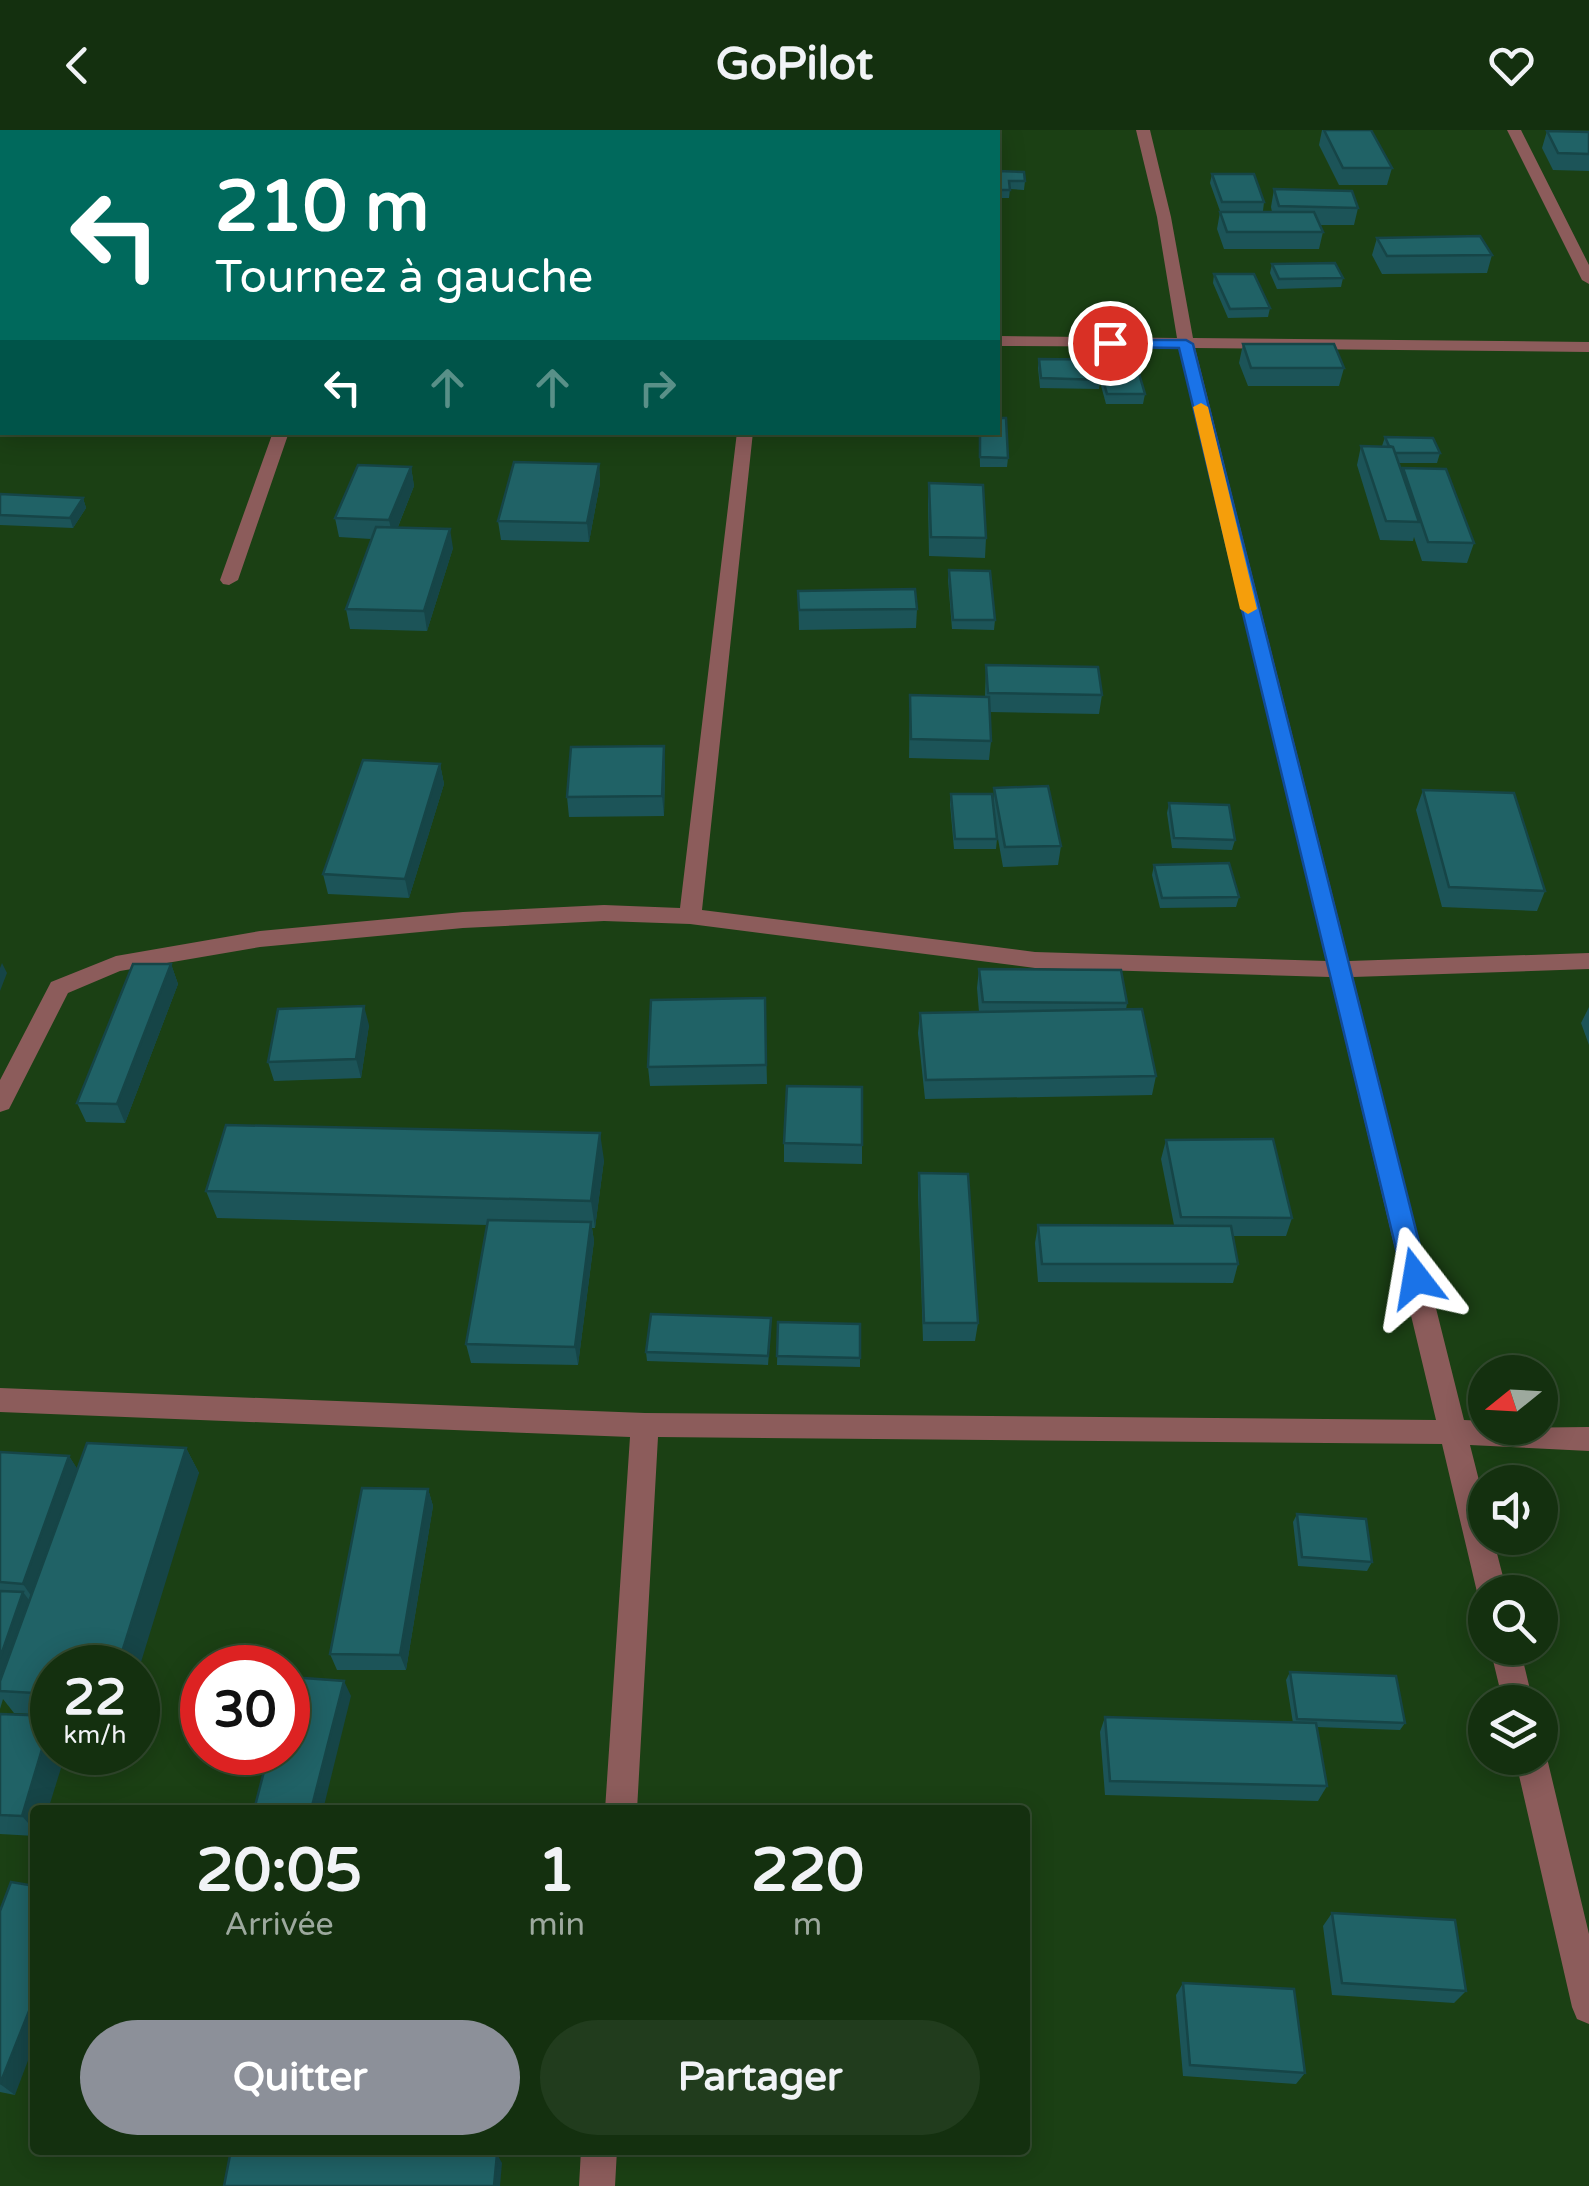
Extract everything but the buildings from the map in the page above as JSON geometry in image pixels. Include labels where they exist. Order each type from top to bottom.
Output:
[{"type":"street","points":[[1143,130],[1164,217],[1186,344],[1488,1575]]},
{"type":"street","points":[[1514,130],[1589,280]]},
{"type":"street","points":[[1000,342],[1589,347]]},
{"type":"street","points":[[229,580],[280,435]]},
{"type":"street","points":[[690,916],[745,435]]},
{"type":"street","points":[[0,1103],[59,988],[116,964],[260,938],[463,920],[604,913],[690,916],[1036,960],[1339,969],[1589,962]]},
{"type":"street","points":[[0,1400],[646,1425],[1454,1432],[1589,1438]]},
{"type":"street","points":[[621,1805],[646,1425]]},
{"type":"street","points":[[1535,1775],[1589,2007]]},
{"type":"street","points":[[597,2186],[599,2155]]},
{"type":"slow traffic","points":[[1201,407],[1248,609]]},
{"type":"route","points":[[1110,343],[1186,344],[1242,587],[1289,760],[1416,1278]]}]
